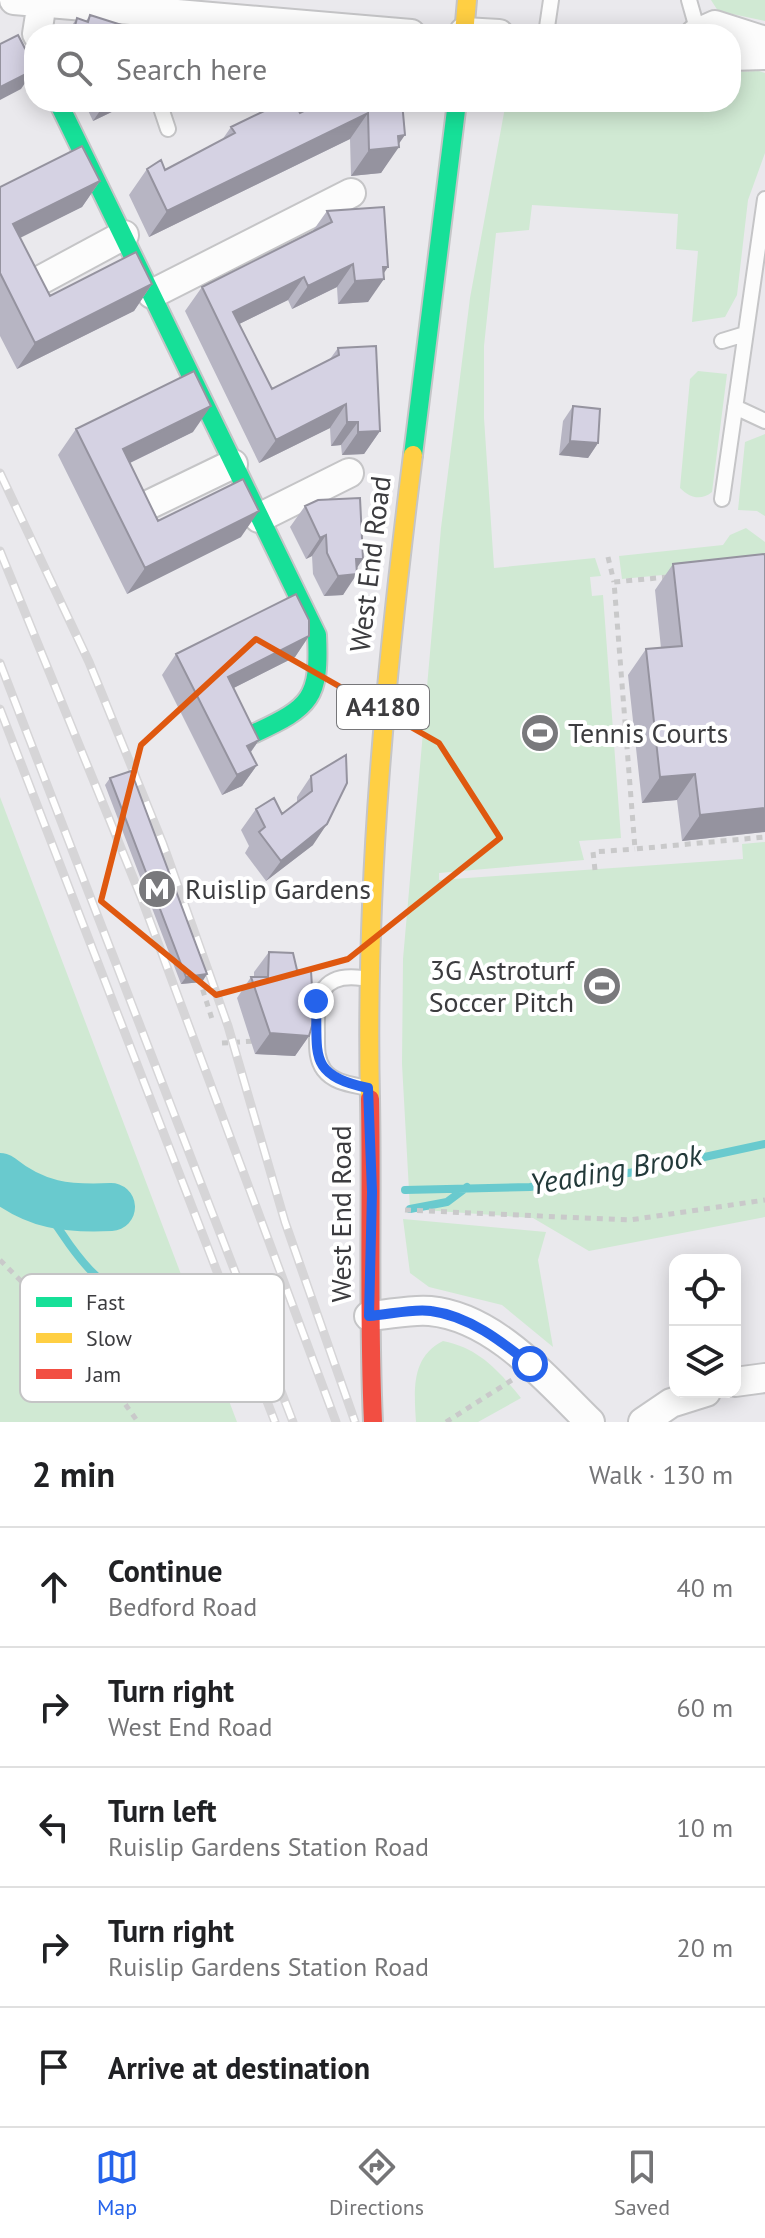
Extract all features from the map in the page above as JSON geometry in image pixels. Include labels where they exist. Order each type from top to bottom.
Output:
[{"type":"main road","points":[[465,24],[467,0]]},
{"type":"main road","points":[[63,112],[317,635],[320,681],[310,702],[286,719],[255,733]]},
{"type":"main road","name":"West End Road","points":[[371,1421],[369,1316],[372,1192],[367,979],[386,666],[456,112]]},
{"type":"street","points":[[34,24],[28,1],[163,24]]},
{"type":"street","points":[[741,33],[765,41]]},
{"type":"street","points":[[741,56],[765,55]]},
{"type":"street","points":[[152,294],[351,193]]},
{"type":"street","points":[[37,282],[124,235]]},
{"type":"street","points":[[144,507],[233,464]]},
{"type":"street","points":[[259,518],[349,473]]},
{"type":"street","points":[[369,1316],[428,1310],[455,1317],[496,1337],[530,1364],[590,1422]]},
{"type":"street","points":[[741,1381],[765,1378]]},
{"type":"street","points":[[643,1422],[671,1403],[687,1398]]},
{"type":"lane","points":[[547,24],[551,0]]},
{"type":"lane","points":[[689,0],[694,24]]},
{"type":"lane","points":[[162,112],[168,129]]},
{"type":"lane","points":[[722,499],[765,199]]},
{"type":"lane","points":[[722,341],[745,334]]},
{"type":"lane","points":[[735,407],[765,421]]},
{"type":"lane","points":[[367,979],[349,976],[334,981],[322,990],[316,1001],[318,1058],[323,1069],[344,1083],[368,1088]]},
{"type":"path","points":[[608,557],[614,582],[635,849]]},
{"type":"path","points":[[614,582],[674,577]]},
{"type":"path","points":[[595,870],[593,852],[765,837]]},
{"type":"path","points":[[198,976],[212,1019]]},
{"type":"path","points":[[222,1043],[263,1040]]},
{"type":"path","points":[[400,1210],[630,1220],[765,1200]]},
{"type":"path","points":[[0,1260],[20,1280]]},
{"type":"path","points":[[446,1422],[514,1379],[530,1364]]},
{"type":"path","points":[[124,1402],[138,1422]]},
{"type":"highlighted area","points":[[256,639],[439,743],[500,838],[348,959],[216,995],[101,901],[141,745]]},
{"type":"green space","points":[[711,0],[765,0],[765,21],[718,11]]},
{"type":"green space","points":[[741,72],[765,73],[765,153],[748,200],[737,295],[725,317],[692,322],[698,251],[676,249],[678,214],[532,205],[529,230],[496,233],[484,346],[484,418],[494,568],[595,558],[601,576],[590,577],[592,596],[603,595],[621,838],[579,841],[584,860],[439,873],[439,880],[743,859],[742,844],[765,842],[765,1217],[589,1251],[533,1218],[410,1209],[402,1064],[403,959],[441,528],[470,298],[504,112],[741,112]]},
{"type":"green space","points":[[698,371],[727,374],[712,492],[700,497],[680,488],[690,379]]},
{"type":"green space","points":[[765,434],[765,516],[757,511],[738,510],[745,442]]},
{"type":"green space","points":[[746,528],[765,542],[765,565],[622,579],[619,556],[723,545],[730,535]]},
{"type":"green space","points":[[0,797],[181,1274],[20,1274],[20,1402],[229,1402],[237,1422],[0,1422]]},
{"type":"green space","points":[[403,1219],[546,1232],[538,1260],[553,1347],[502,1305],[429,1287],[410,1273]]},
{"type":"green space","points":[[443,1341],[478,1355],[521,1398],[478,1422],[416,1422],[415,1387],[420,1365],[425,1356]]},
{"type":"building","points":[[90,15],[118,24],[76,24],[77,18],[88,22]]},
{"type":"building","points":[[18,35],[24,47],[24,75],[0,87],[0,44]]},
{"type":"building","points":[[262,112],[403,112],[405,135],[398,136],[399,147],[369,150],[368,113],[167,211],[147,169],[161,160],[165,170],[235,133],[231,127]]},
{"type":"building","points":[[82,146],[100,181],[13,224],[50,296],[136,252],[152,284],[35,343],[0,273],[0,187]]},
{"type":"building","points":[[384,207],[388,267],[383,267],[384,279],[355,281],[353,264],[308,286],[304,277],[233,312],[272,389],[339,355],[338,348],[376,346],[380,431],[358,432],[358,422],[347,422],[346,404],[276,440],[202,287],[332,222],[327,211]]},
{"type":"building","points":[[194,371],[211,406],[123,449],[158,521],[243,479],[259,511],[145,568],[76,429]]},
{"type":"building","points":[[573,406],[600,409],[598,443],[570,441]]},
{"type":"building","points":[[360,498],[363,559],[356,559],[357,574],[338,576],[327,553],[326,535],[320,538],[305,506],[318,500]]},
{"type":"building","points":[[765,554],[765,808],[700,815],[695,774],[660,777],[646,649],[682,646],[673,564]]},
{"type":"building","points":[[296,594],[309,620],[309,636],[228,677],[259,740],[247,746],[257,765],[237,775],[176,654]]},
{"type":"building","points":[[346,755],[347,783],[327,824],[281,861],[259,832],[265,827],[256,809],[274,798],[282,814],[312,791],[311,776]]},
{"type":"building","points":[[131,771],[207,974],[186,977],[110,778]]},
{"type":"building","points":[[269,952],[293,953],[297,970],[311,971],[314,1019],[309,1036],[270,1033],[251,977],[268,977]]},
{"type":"waterway","name":"Yeading Brook","points":[[405,1190],[530,1187],[635,1172],[765,1144]]},
{"type":"waterway","name":"Yeading Brook","points":[[0,1177],[26,1194],[52,1204],[111,1207]]},
{"type":"waterway","name":"Yeading Brook","points":[[410,1209],[447,1202],[467,1187]]},
{"type":"waterway","name":"Yeading Brook","points":[[40,1199],[70,1245],[95,1274]]},
{"type":"railway","points":[[0,473],[89,662],[163,844],[228,1026],[285,1222],[355,1422]]},
{"type":"railway","points":[[0,551],[141,897],[281,1274]]},
{"type":"railway","points":[[0,663],[236,1274]]},
{"type":"railway","points":[[0,709],[218,1274]]},
{"type":"railway","points":[[284,1282],[336,1422]]},
{"type":"railway","points":[[284,1399],[293,1422]]},
{"type":"railway","points":[[267,1402],[275,1422]]},
{"type":"traffic: fast","points":[[63,112],[317,635],[316,673],[308,698],[289,716],[255,733]]},
{"type":"traffic: fast","points":[[413,455],[456,112]]},
{"type":"traffic: slow","points":[[465,24],[467,0]]},
{"type":"traffic: slow","points":[[370,1099],[374,857],[386,696],[413,455]]},
{"type":"traffic: jam","points":[[370,1099],[373,1422]]},
{"type":"place","name":"Tennis Courts","points":[[540,733]]},
{"type":"place","name":"Ruislip Gardens","points":[[157,889]]},
{"type":"place","name":"3G Astroturf Soccer Pitch","points":[[602,986]]},
{"type":"route","points":[[316,1001],[318,1058],[323,1069],[344,1083],[368,1088],[372,1192],[369,1316],[428,1310],[455,1317],[496,1337],[530,1364]]}]
